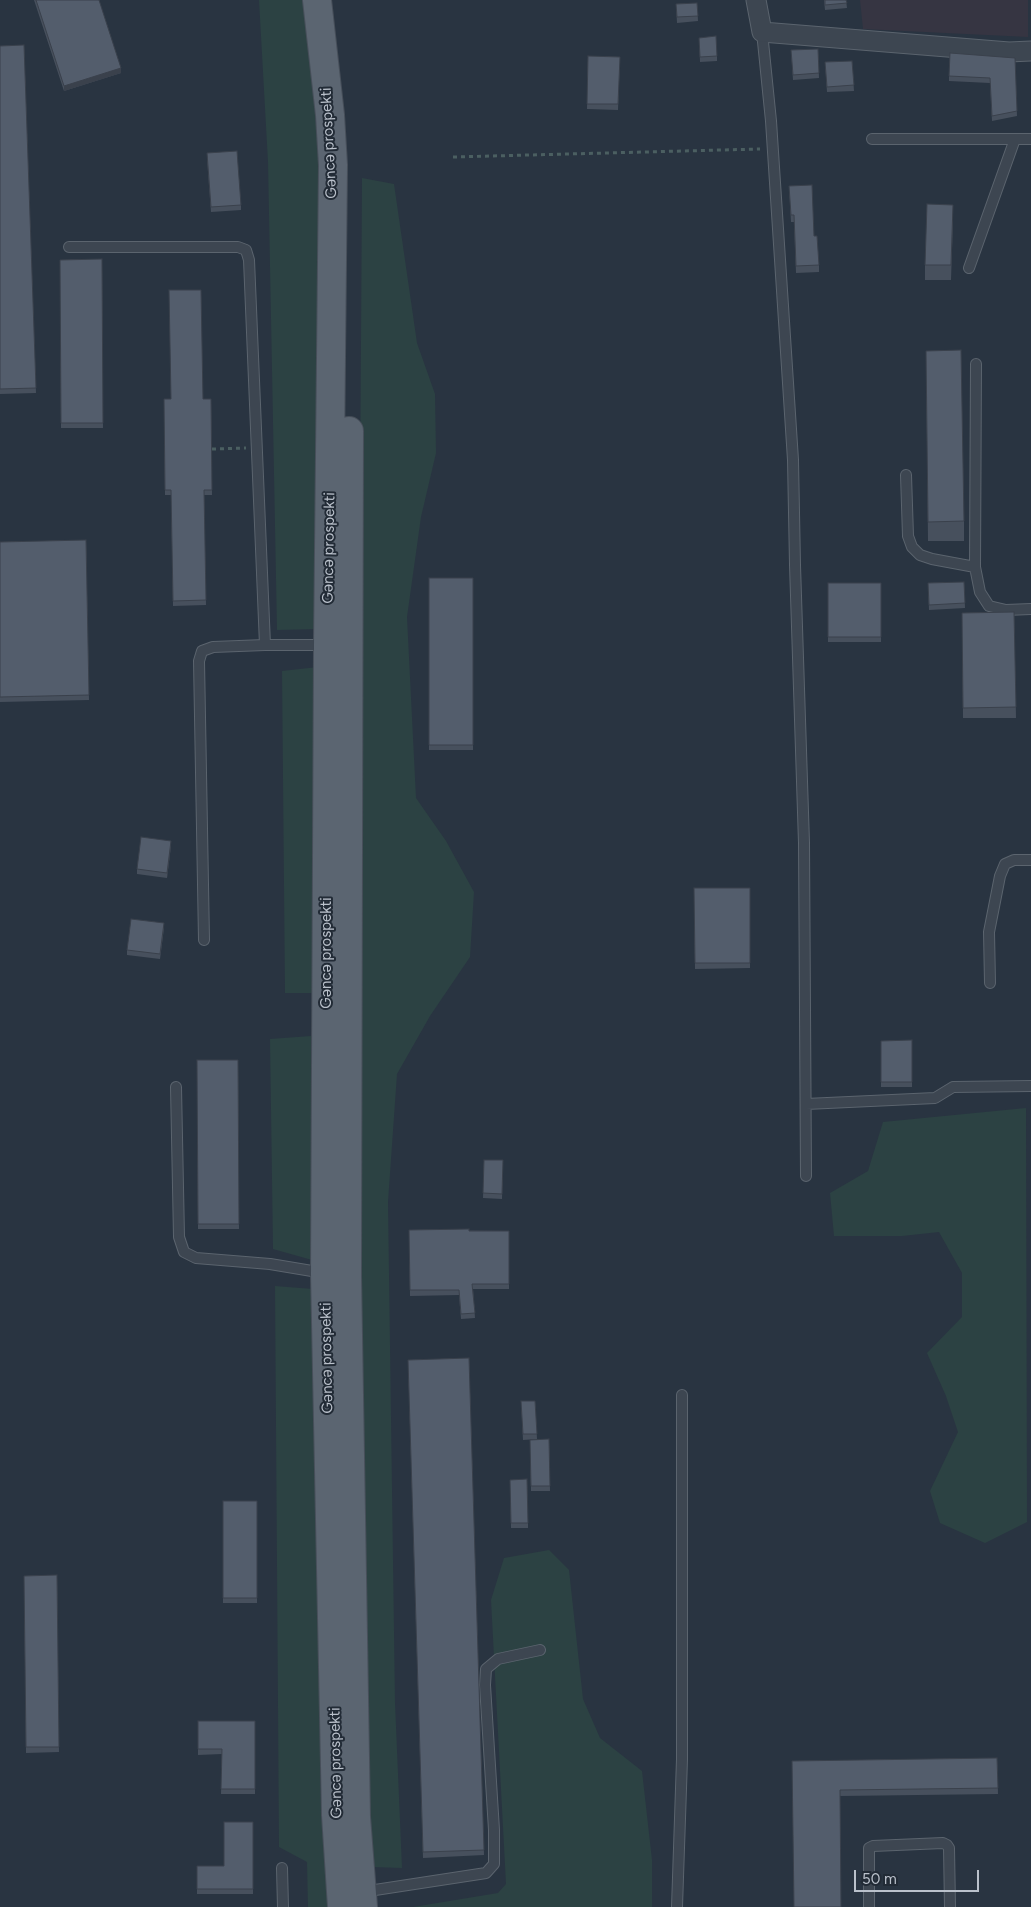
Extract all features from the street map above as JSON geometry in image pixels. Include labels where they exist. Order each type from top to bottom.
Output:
[{"type":"main road","name":"Gəncə prospekti","points":[[317,0],[330,115],[333,165],[338,645],[356,1817],[355,1902]]},
{"type":"main road","name":"Gəncə prospekti","points":[[335,0],[348,112],[350,163],[325,1273],[336,1815],[355,1902]]},
{"type":"street","points":[[756,0],[762,32],[1010,52],[1031,51]]},
{"type":"lane","points":[[762,32],[773,149],[793,460],[804,843],[806,1176]]},
{"type":"lane","points":[[872,139],[1031,139]]},
{"type":"lane","points":[[969,268],[1015,139]]},
{"type":"lane","points":[[68,247],[238,247],[246,250],[249,260],[265,645]]},
{"type":"lane","points":[[976,364],[975,567],[980,592],[989,606],[1006,610],[1031,609]]},
{"type":"lane","points":[[906,475],[908,536],[912,548],[920,555],[932,559],[975,567]]},
{"type":"lane","points":[[204,940],[198,661],[202,651],[213,648],[265,645],[338,645]]},
{"type":"lane","points":[[990,983],[989,932],[1000,876],[1005,864],[1014,860],[1031,860]]},
{"type":"lane","points":[[806,1104],[935,1098],[953,1087],[1031,1086]]},
{"type":"lane","points":[[176,1087],[179,1237],[184,1252],[196,1258],[270,1264],[325,1273]]},
{"type":"lane","points":[[678,1907],[682,1759],[682,1395]]},
{"type":"lane","points":[[355,1902],[486,1873],[494,1864],[494,1830],[485,1685],[486,1669],[498,1659],[540,1650]]},
{"type":"lane","points":[[869,1907],[869,1848],[873,1846],[943,1844],[949,1848],[950,1907]]},
{"type":"lane","points":[[282,1868],[283,1907]]},
{"type":"path","points":[[453,157],[773,149]]},
{"type":"path","points":[[212,449],[257,447]]},
{"type":"shaded area","points":[[860,0],[1028,0],[1028,37],[863,29]]},
{"type":"green space","points":[[259,0],[305,0],[319,158],[317,629],[277,630],[268,162]]},
{"type":"green space","points":[[362,178],[394,184],[417,343],[435,394],[436,453],[421,517],[407,617],[416,798],[446,841],[474,892],[470,957],[430,1016],[397,1074],[388,1202],[395,1703],[402,1868],[372,1867],[365,1700],[358,827]]},
{"type":"green space","points":[[318,667],[315,993],[285,993],[282,671]]},
{"type":"green space","points":[[311,1036],[312,1260],[273,1249],[270,1039]]},
{"type":"green space","points":[[1026,1108],[1027,1522],[985,1543],[940,1523],[930,1491],[958,1432],[946,1396],[927,1353],[962,1317],[962,1273],[939,1232],[902,1236],[834,1236],[830,1193],[868,1171],[883,1122]]},
{"type":"green space","points":[[275,1286],[313,1289],[321,1811],[329,1907],[308,1907],[307,1862],[279,1847]]},
{"type":"green space","points":[[549,1550],[569,1570],[583,1699],[600,1738],[642,1771],[652,1860],[652,1907],[413,1907],[498,1893],[506,1884],[491,1600],[504,1558]]},
{"type":"building","points":[[36,0],[99,0],[121,68],[64,86]]},
{"type":"building","points":[[825,0],[846,0],[847,3],[825,5]]},
{"type":"building","points":[[697,3],[698,16],[677,17],[676,4]]},
{"type":"building","points":[[716,36],[717,56],[700,57],[699,38]]},
{"type":"building","points":[[24,45],[36,388],[0,389],[0,46]]},
{"type":"building","points":[[818,49],[819,73],[793,75],[791,50]]},
{"type":"building","points":[[950,53],[1015,58],[1017,111],[992,116],[990,78],[949,76]]},
{"type":"building","points":[[588,56],[620,57],[618,104],[587,104]]},
{"type":"building","points":[[852,61],[854,85],[827,87],[825,62]]},
{"type":"building","points":[[237,151],[241,205],[211,207],[207,153]]},
{"type":"building","points":[[812,185],[814,236],[817,236],[819,265],[796,266],[794,215],[791,215],[789,186]]},
{"type":"building","points":[[927,204],[953,205],[951,265],[925,265]]},
{"type":"building","points":[[102,259],[103,423],[61,423],[60,260]]},
{"type":"building","points":[[169,290],[201,290],[203,399],[211,399],[212,490],[204,490],[206,600],[173,601],[171,490],[165,490],[164,399],[171,399]]},
{"type":"building","points":[[961,350],[964,521],[928,522],[926,351]]},
{"type":"building","points":[[86,540],[89,695],[0,697],[0,542]]},
{"type":"building","points":[[429,578],[473,578],[473,745],[429,745]]},
{"type":"building","points":[[964,582],[965,603],[929,605],[928,583]]},
{"type":"building","points":[[828,583],[881,583],[881,637],[828,637]]},
{"type":"building","points":[[1014,612],[1016,707],[963,708],[962,613]]},
{"type":"building","points":[[141,837],[171,841],[167,873],[137,869]]},
{"type":"building","points":[[694,888],[750,888],[750,963],[695,963]]},
{"type":"building","points":[[131,919],[164,923],[160,954],[127,950]]},
{"type":"building","points":[[912,1040],[912,1082],[881,1082],[881,1041]]},
{"type":"building","points":[[197,1060],[238,1060],[239,1224],[198,1224]]},
{"type":"building","points":[[484,1160],[503,1160],[502,1194],[483,1193]]},
{"type":"building","points":[[469,1229],[469,1231],[509,1231],[509,1284],[472,1284],[475,1313],[461,1314],[459,1290],[410,1290],[409,1230]]},
{"type":"building","points":[[469,1358],[484,1850],[423,1852],[408,1360]]},
{"type":"building","points":[[521,1401],[535,1401],[537,1434],[523,1434]]},
{"type":"building","points":[[549,1439],[550,1486],[531,1486],[530,1440]]},
{"type":"building","points":[[527,1479],[528,1523],[511,1523],[510,1480]]},
{"type":"building","points":[[223,1501],[257,1501],[257,1598],[223,1598]]},
{"type":"building","points":[[57,1575],[59,1747],[26,1747],[24,1576]]},
{"type":"building","points":[[198,1721],[255,1721],[255,1789],[221,1789],[222,1749],[198,1749]]},
{"type":"building","points":[[997,1758],[998,1788],[840,1790],[841,1907],[794,1907],[792,1761]]},
{"type":"building","points":[[224,1822],[253,1822],[253,1889],[197,1889],[197,1866],[224,1866]]}]
